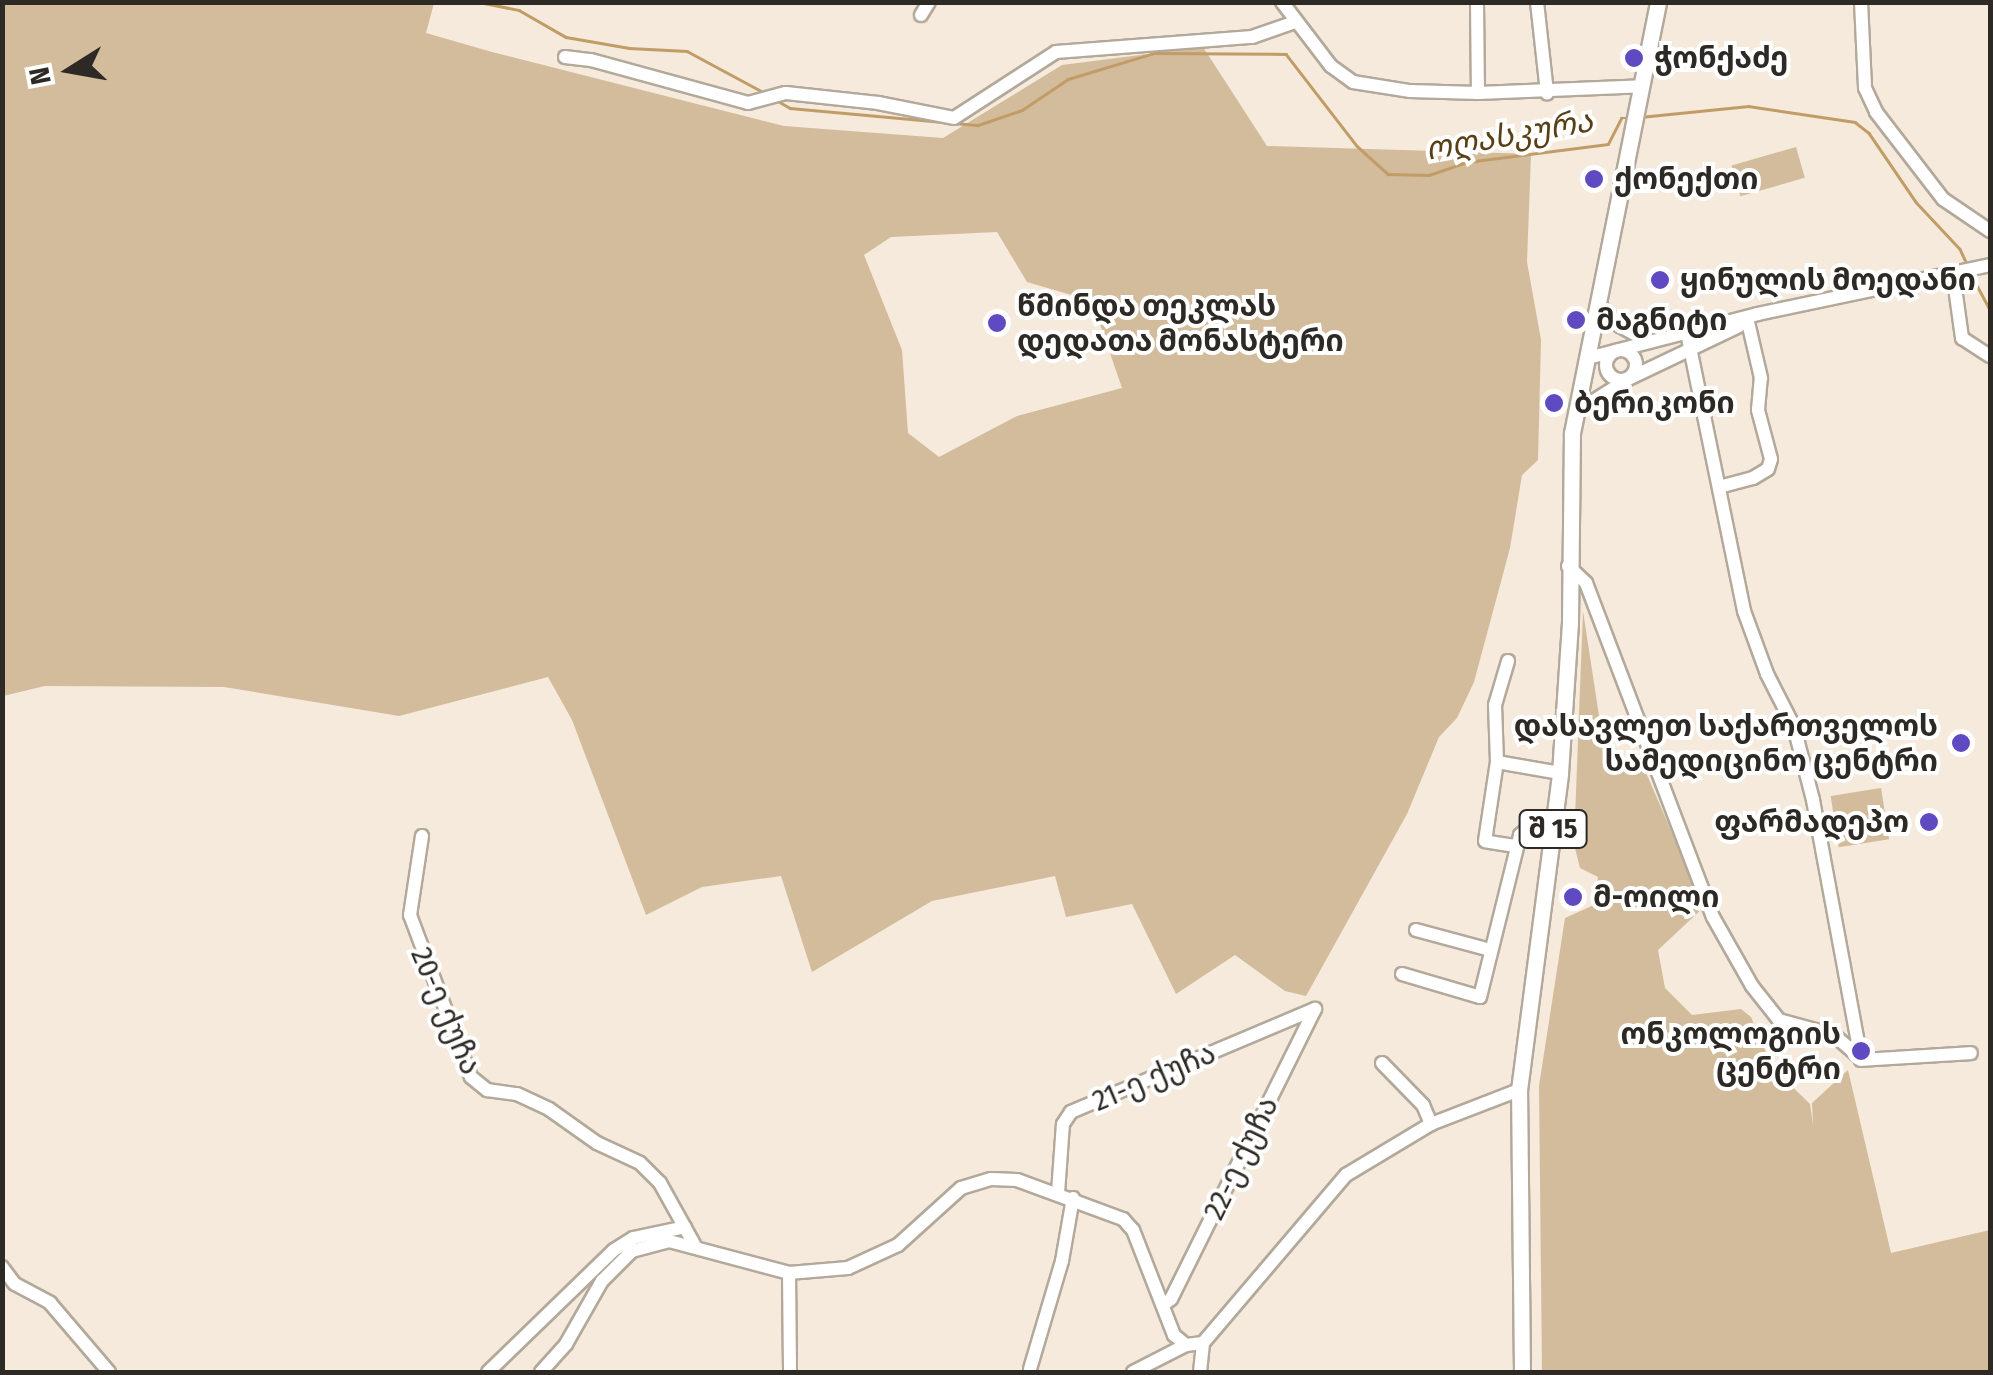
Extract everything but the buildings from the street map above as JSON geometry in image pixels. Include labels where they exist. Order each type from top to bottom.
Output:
[{"type":"main road","points":[[1576,412],[1658,2]]},
{"type":"main road","name":"შ 15","points":[[1522,1372],[1519,1090],[1560,773],[1570,622],[1569,456],[1576,412]]},
{"type":"street","points":[[1282,2],[1331,66],[1353,82],[1410,92],[1548,94],[1642,86]]},
{"type":"street","points":[[1477,2],[1478,93]]},
{"type":"street","points":[[1537,2],[1548,94]]},
{"type":"street","points":[[1860,2],[1865,88],[1876,112],[1943,199],[1990,231]]},
{"type":"street","points":[[565,57],[591,60],[748,103],[786,93],[878,103],[954,118],[1056,52],[1252,37],[1295,22]]},
{"type":"street","points":[[1587,364],[1649,342],[1988,266]]},
{"type":"street","points":[[1957,272],[1962,338],[1990,356]]},
{"type":"street","points":[[1600,304],[1620,326],[1649,342]]},
{"type":"street","points":[[1576,412],[1628,379],[1753,318]]},
{"type":"street","points":[[1719,487],[1753,478],[1768,469],[1772,459],[1758,410],[1761,378],[1753,318]]},
{"type":"street","points":[[1687,333],[1744,611],[1767,674],[1794,727],[1808,782],[1861,1060]]},
{"type":"street","points":[[1610,376],[1606,363],[1618,350]]},
{"type":"street","points":[[1618,350],[1632,354],[1636,363],[1628,379]]},
{"type":"street","points":[[1587,364],[1610,376],[1628,379]]},
{"type":"street","points":[[1568,566],[1586,583],[1713,917],[1752,986],[1779,1020],[1834,1036],[1861,1060],[1972,1053]]},
{"type":"street","points":[[1508,660],[1495,705],[1497,762],[1486,841],[1515,846]]},
{"type":"street","points":[[1497,762],[1560,773]]},
{"type":"street","points":[[1402,974],[1480,996],[1515,846],[1527,826],[1554,820]]},
{"type":"street","name":"20-ე ქუჩა","points":[[422,836],[410,915],[470,1077],[487,1090],[517,1094],[550,1108],[597,1143],[640,1163],[660,1183],[694,1244]]},
{"type":"street","points":[[1416,930],[1490,950]]},
{"type":"street","name":"21-ე ქუჩა","points":[[1058,1194],[1063,1124],[1072,1112],[1315,1009]]},
{"type":"street","name":"22-ე ქუჩა","points":[[1164,1306],[1172,1299],[1315,1009]]},
{"type":"street","points":[[1382,1064],[1423,1105],[1430,1124]]},
{"type":"street","points":[[1200,1372],[1203,1343],[1346,1174],[1430,1124],[1519,1090]]},
{"type":"street","points":[[541,1372],[566,1344],[616,1263],[649,1244],[694,1244],[760,1268],[789,1273],[848,1268],[898,1246],[969,1184],[1017,1180],[1108,1210],[1133,1230],[1174,1335],[1186,1345]]},
{"type":"street","points":[[1030,1370],[1062,1262],[1072,1198]]},
{"type":"street","points":[[488,1372],[614,1250],[633,1238],[685,1227]]},
{"type":"street","points":[[2,1267],[16,1284],[50,1303],[109,1372]]},
{"type":"street","points":[[789,1273],[790,1372]]},
{"type":"street","points":[[1133,1372],[1186,1345],[1203,1343]]},
{"type":"shaded area","points":[[2,3],[434,3],[426,33],[492,52],[784,126],[943,138],[1062,65],[1203,47],[1267,146],[1531,154],[1527,262],[1541,340],[1538,460],[1522,475],[1510,548],[1474,682],[1457,718],[1439,737],[1407,814],[1306,996],[1285,991],[1235,955],[1176,994],[1132,904],[1066,917],[1055,876],[932,901],[812,972],[781,876],[702,887],[646,915],[572,720],[548,677],[399,716],[224,687],[45,686],[3,696]],"holes":[[[997,232],[1027,282],[1092,301],[1122,388],[1017,416],[939,457],[908,433],[902,350],[864,255],[891,237]]]},
{"type":"shaded area","points":[[1796,147],[1805,178],[1740,196],[1732,165]]},
{"type":"shaded area","points":[[1583,611],[1607,768],[1644,768],[1704,907],[1658,950],[1665,988],[1692,1015],[1741,1009],[1751,1017],[1772,1067],[1810,1104],[1813,1125],[1812,1103],[1848,1070],[1891,1253],[1990,1230],[1990,1372],[1542,1372],[1539,1086],[1565,918],[1594,905],[1598,877],[1580,868],[1574,844]]},
{"type":"shaded area","points":[[1881,788],[1889,839],[1839,847],[1831,796]]},
{"type":"waterway","name":"ოღასკურა","points":[[479,2],[519,10],[566,37],[629,48],[687,51],[763,92]]},
{"type":"waterway","name":"ოღასკურა","points":[[778,101],[790,108],[978,125],[1022,110],[1068,79],[1154,53],[1286,54],[1357,146],[1388,174],[1429,175],[1467,162],[1608,144],[1621,118],[1627,118]]},
{"type":"waterway","name":"ოღასკურა","points":[[1640,117],[1748,106],[1855,122],[1869,133],[1916,202],[1960,249],[1968,266]]},
{"type":"waterway","name":"ოღასკურა","points":[[1971,274],[1990,309]]},
{"type":"place","name":"ჭონქაძე","points":[[1634,58]]},
{"type":"place","name":"ქონექთი","points":[[1594,179]]},
{"type":"place","name":"ყინულის მოედანი","points":[[1660,280]]},
{"type":"place","name":"მაგნიტი","points":[[1576,320]]},
{"type":"place","name":"წმინდა თეკლას დედათა მონასტერი","points":[[997,323]]},
{"type":"place","name":"ბერიკონი","points":[[1554,403]]},
{"type":"place","name":"დასავლეთ საქართველოს სამედიცინო ცენტრი","points":[[1961,743]]},
{"type":"place","name":"ფარმადეპო","points":[[1929,822]]},
{"type":"place","name":"მ-ოილი","points":[[1573,897]]},
{"type":"place","name":"ონკოლოგიის ცენტრი","points":[[1861,1051]]}]
